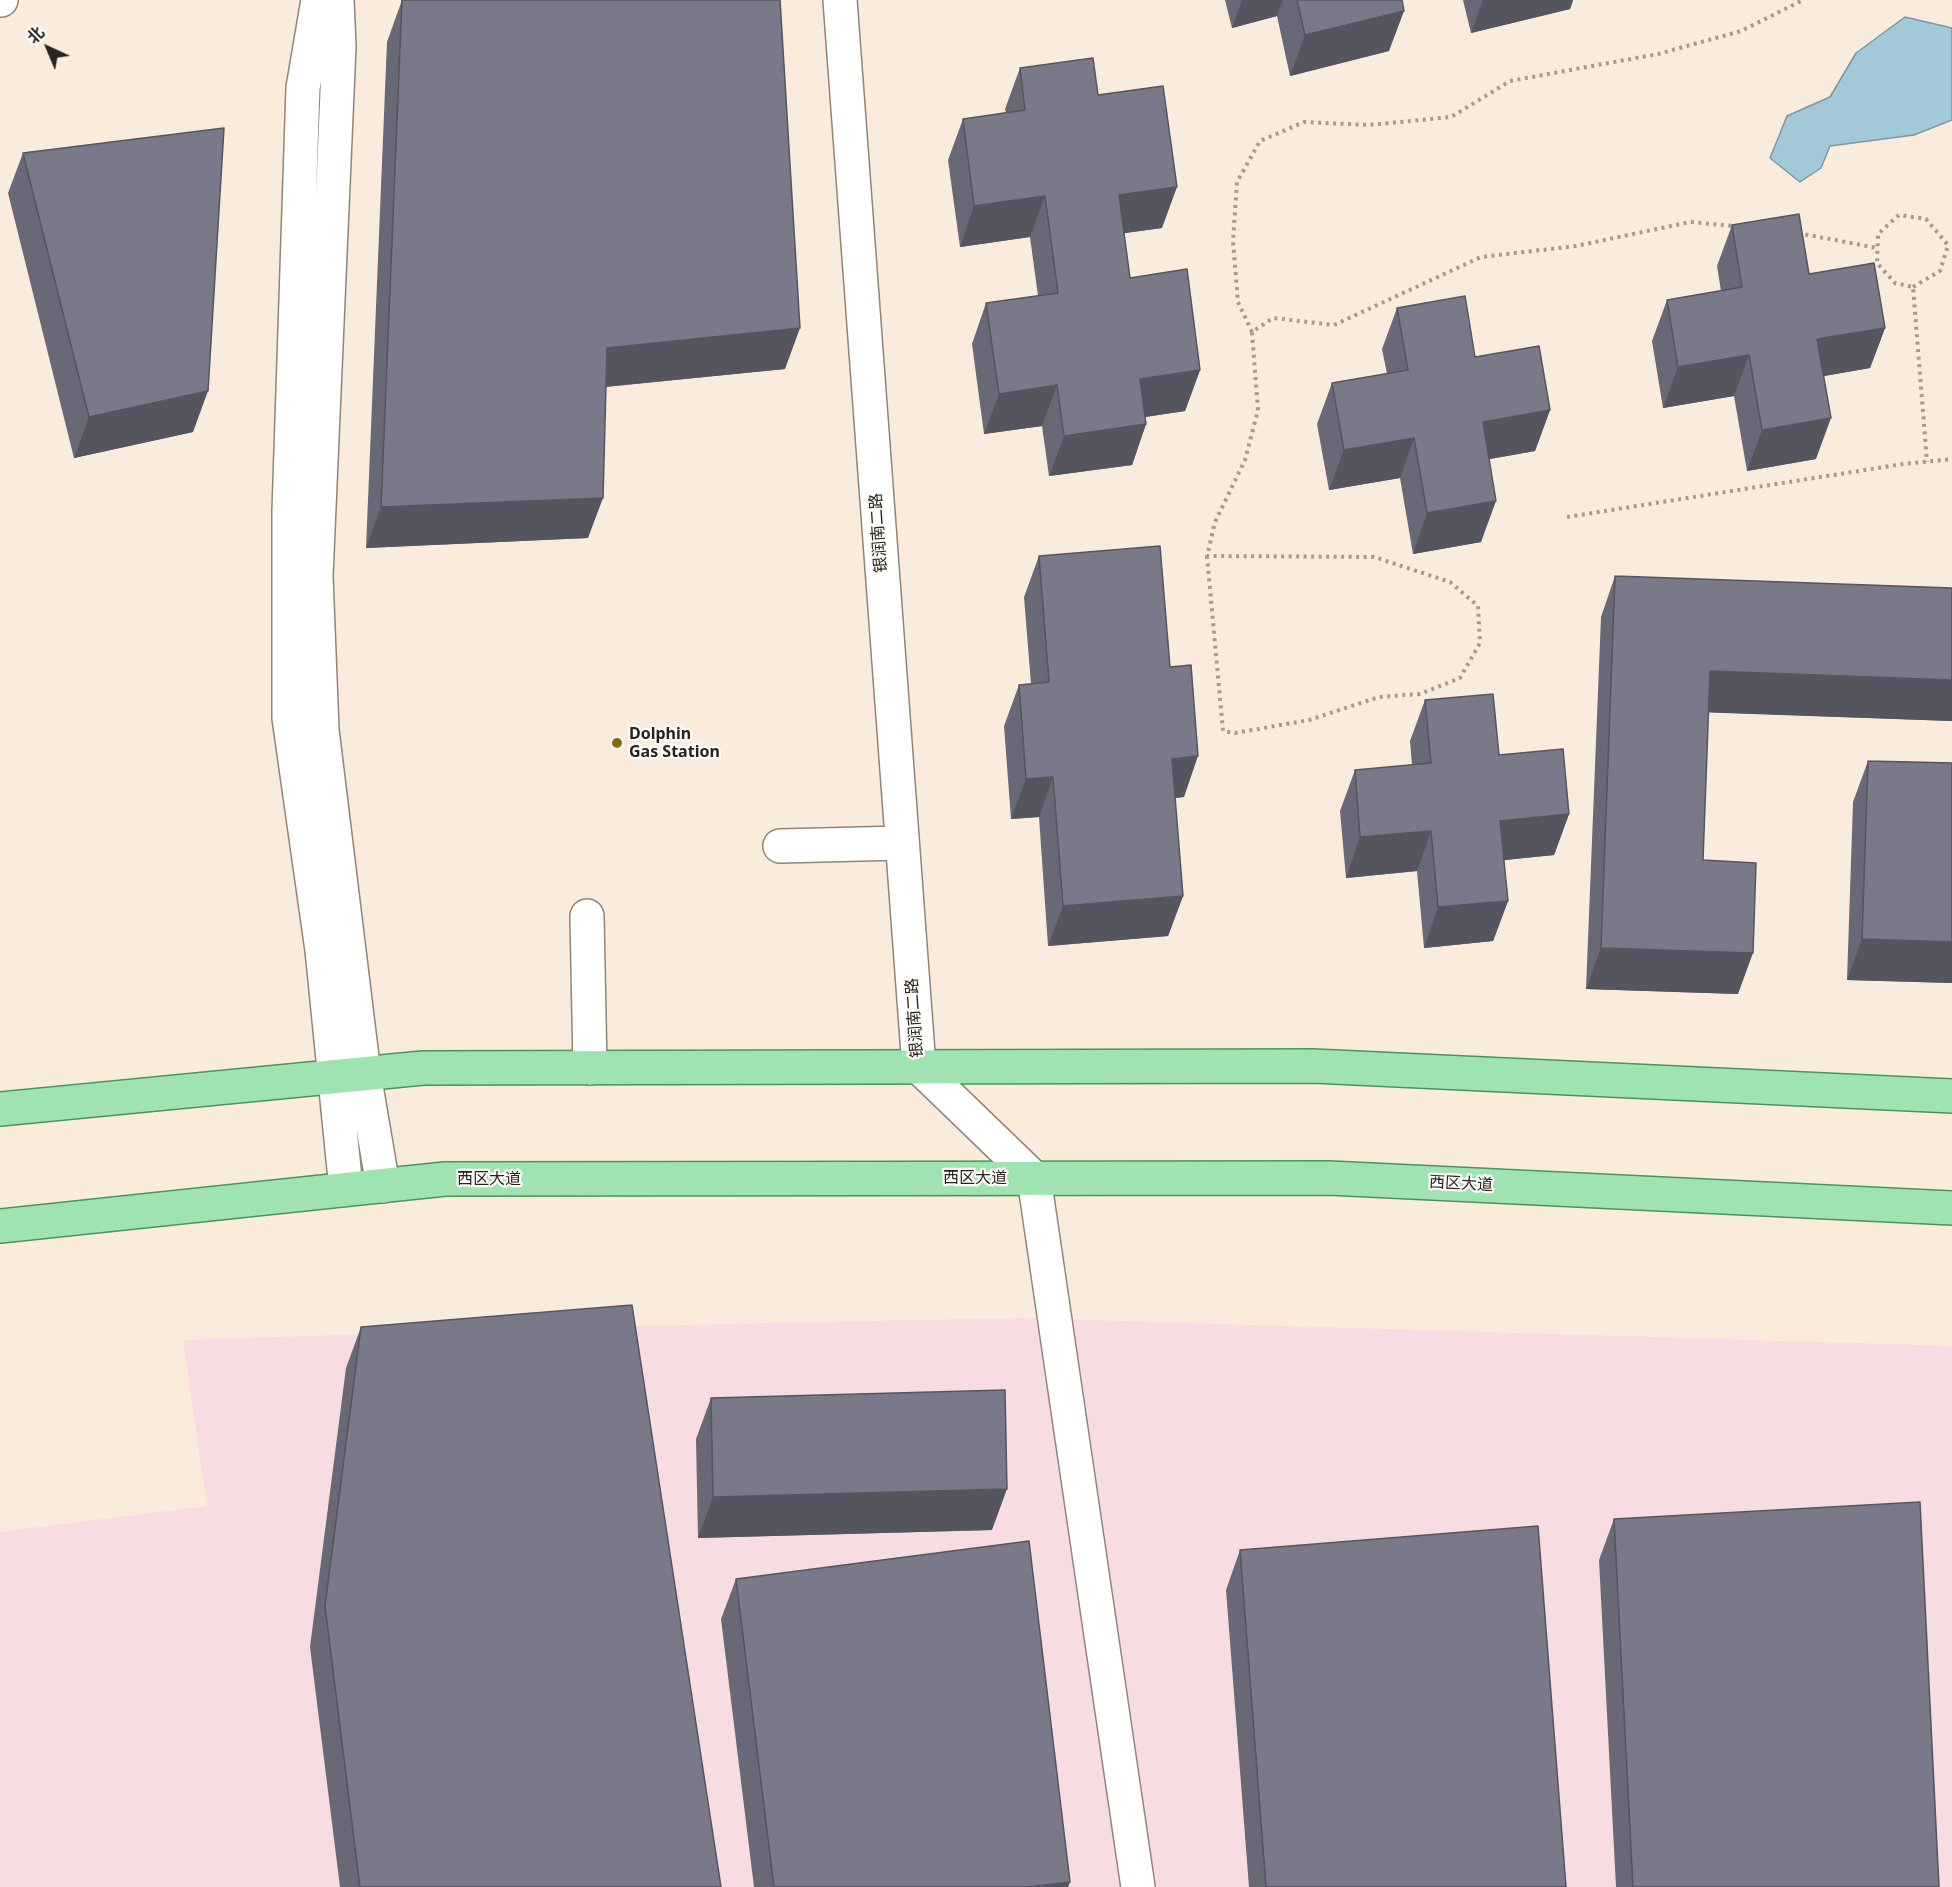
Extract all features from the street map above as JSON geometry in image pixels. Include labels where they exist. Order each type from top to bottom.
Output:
[{"type":"main road","points":[[0,1109],[423,1068],[1314,1066],[1952,1096]]},
{"type":"main road","name":"西区大道","points":[[0,1226],[446,1179],[1329,1178],[1952,1208]]},
{"type":"street","points":[[318,0],[303,88],[289,512],[289,718],[322,950],[349,1076],[383,1186]]},
{"type":"street","points":[[337,0],[339,46],[316,576],[322,730],[349,1076],[346,1189]]},
{"type":"street","name":"银润南二路","points":[[840,0],[919,1067]]},
{"type":"street","points":[[780,846],[902,843]]},
{"type":"street","points":[[587,916],[590,1068]]},
{"type":"street","points":[[919,1067],[1034,1178],[1138,1887]]},
{"type":"path","points":[[1207,556],[1374,557],[1450,582],[1478,606],[1480,644],[1460,678],[1420,694],[1379,696],[1309,720],[1236,733],[1223,731],[1207,556],[1215,522],[1245,460],[1258,410],[1252,332],[1238,302],[1233,241],[1237,182],[1260,141],[1304,122],[1369,125],[1451,117],[1510,81],[1658,54],[1741,31],[1803,0]]},
{"type":"path","points":[[1899,215],[1926,219],[1950,243],[1940,271],[1913,287],[1895,283],[1877,263],[1877,248],[1878,234],[1899,215]]},
{"type":"path","points":[[1252,332],[1273,318],[1334,325],[1481,257],[1576,246],[1690,222],[1745,227]]},
{"type":"path","points":[[1789,232],[1877,248]]},
{"type":"path","points":[[1913,287],[1927,462]]},
{"type":"path","points":[[1567,517],[1952,459]]},
{"type":"shaded area","points":[[1022,1318],[1952,1346],[1952,1887],[0,1887],[0,1532],[207,1506],[183,1340],[627,1326]]},
{"type":"water","points":[[1905,17],[1952,28],[1952,120],[1914,135],[1830,146],[1821,168],[1800,182],[1770,158],[1787,116],[1830,97],[1856,53]]},
{"type":"building","points":[[402,0],[780,0],[800,328],[607,348],[603,498],[381,507]]},
{"type":"building","points":[[1297,0],[1402,0],[1404,11],[1305,35]]},
{"type":"building","points":[[1093,58],[1098,95],[1163,86],[1177,187],[1119,195],[1130,278],[1187,269],[1200,370],[1140,379],[1146,424],[1064,436],[1057,385],[999,394],[986,303],[1058,293],[1045,196],[974,206],[963,119],[1025,110],[1020,68]]},
{"type":"building","points":[[224,128],[208,391],[89,417],[23,153]]},
{"type":"building","points":[[1799,214],[1809,274],[1874,263],[1885,328],[1817,339],[1831,418],[1762,430],[1749,355],[1678,367],[1667,300],[1742,287],[1732,225]]},
{"type":"building","points":[[1465,296],[1475,357],[1539,346],[1550,410],[1483,422],[1496,501],[1427,513],[1414,438],[1344,450],[1332,383],[1408,370],[1397,308]]},
{"type":"building","points":[[1160,546],[1170,667],[1191,665],[1198,756],[1172,759],[1183,896],[1063,906],[1053,777],[1026,779],[1019,685],[1049,682],[1039,556]]},
{"type":"building","points":[[1615,576],[1952,588],[1952,680],[1710,671],[1703,860],[1756,863],[1753,953],[1601,948]]},
{"type":"building","points":[[1493,694],[1499,755],[1563,749],[1569,814],[1500,821],[1508,901],[1438,907],[1431,831],[1360,837],[1355,770],[1431,763],[1425,700]]},
{"type":"building","points":[[1868,761],[1952,763],[1952,942],[1862,939]]},
{"type":"building","points":[[632,1305],[721,1887],[360,1887],[325,1606],[361,1327]]},
{"type":"building","points":[[1005,1390],[1007,1489],[713,1497],[711,1398]]},
{"type":"building","points":[[1920,1502],[1939,1887],[1633,1887],[1614,1519]]},
{"type":"building","points":[[1538,1526],[1566,1887],[1266,1887],[1240,1550]]},
{"type":"building","points":[[1029,1541],[1070,1882],[1028,1887],[774,1887],[736,1579]]},
{"type":"place","name":"Dolphin Gas Station","points":[[617,743]]}]
